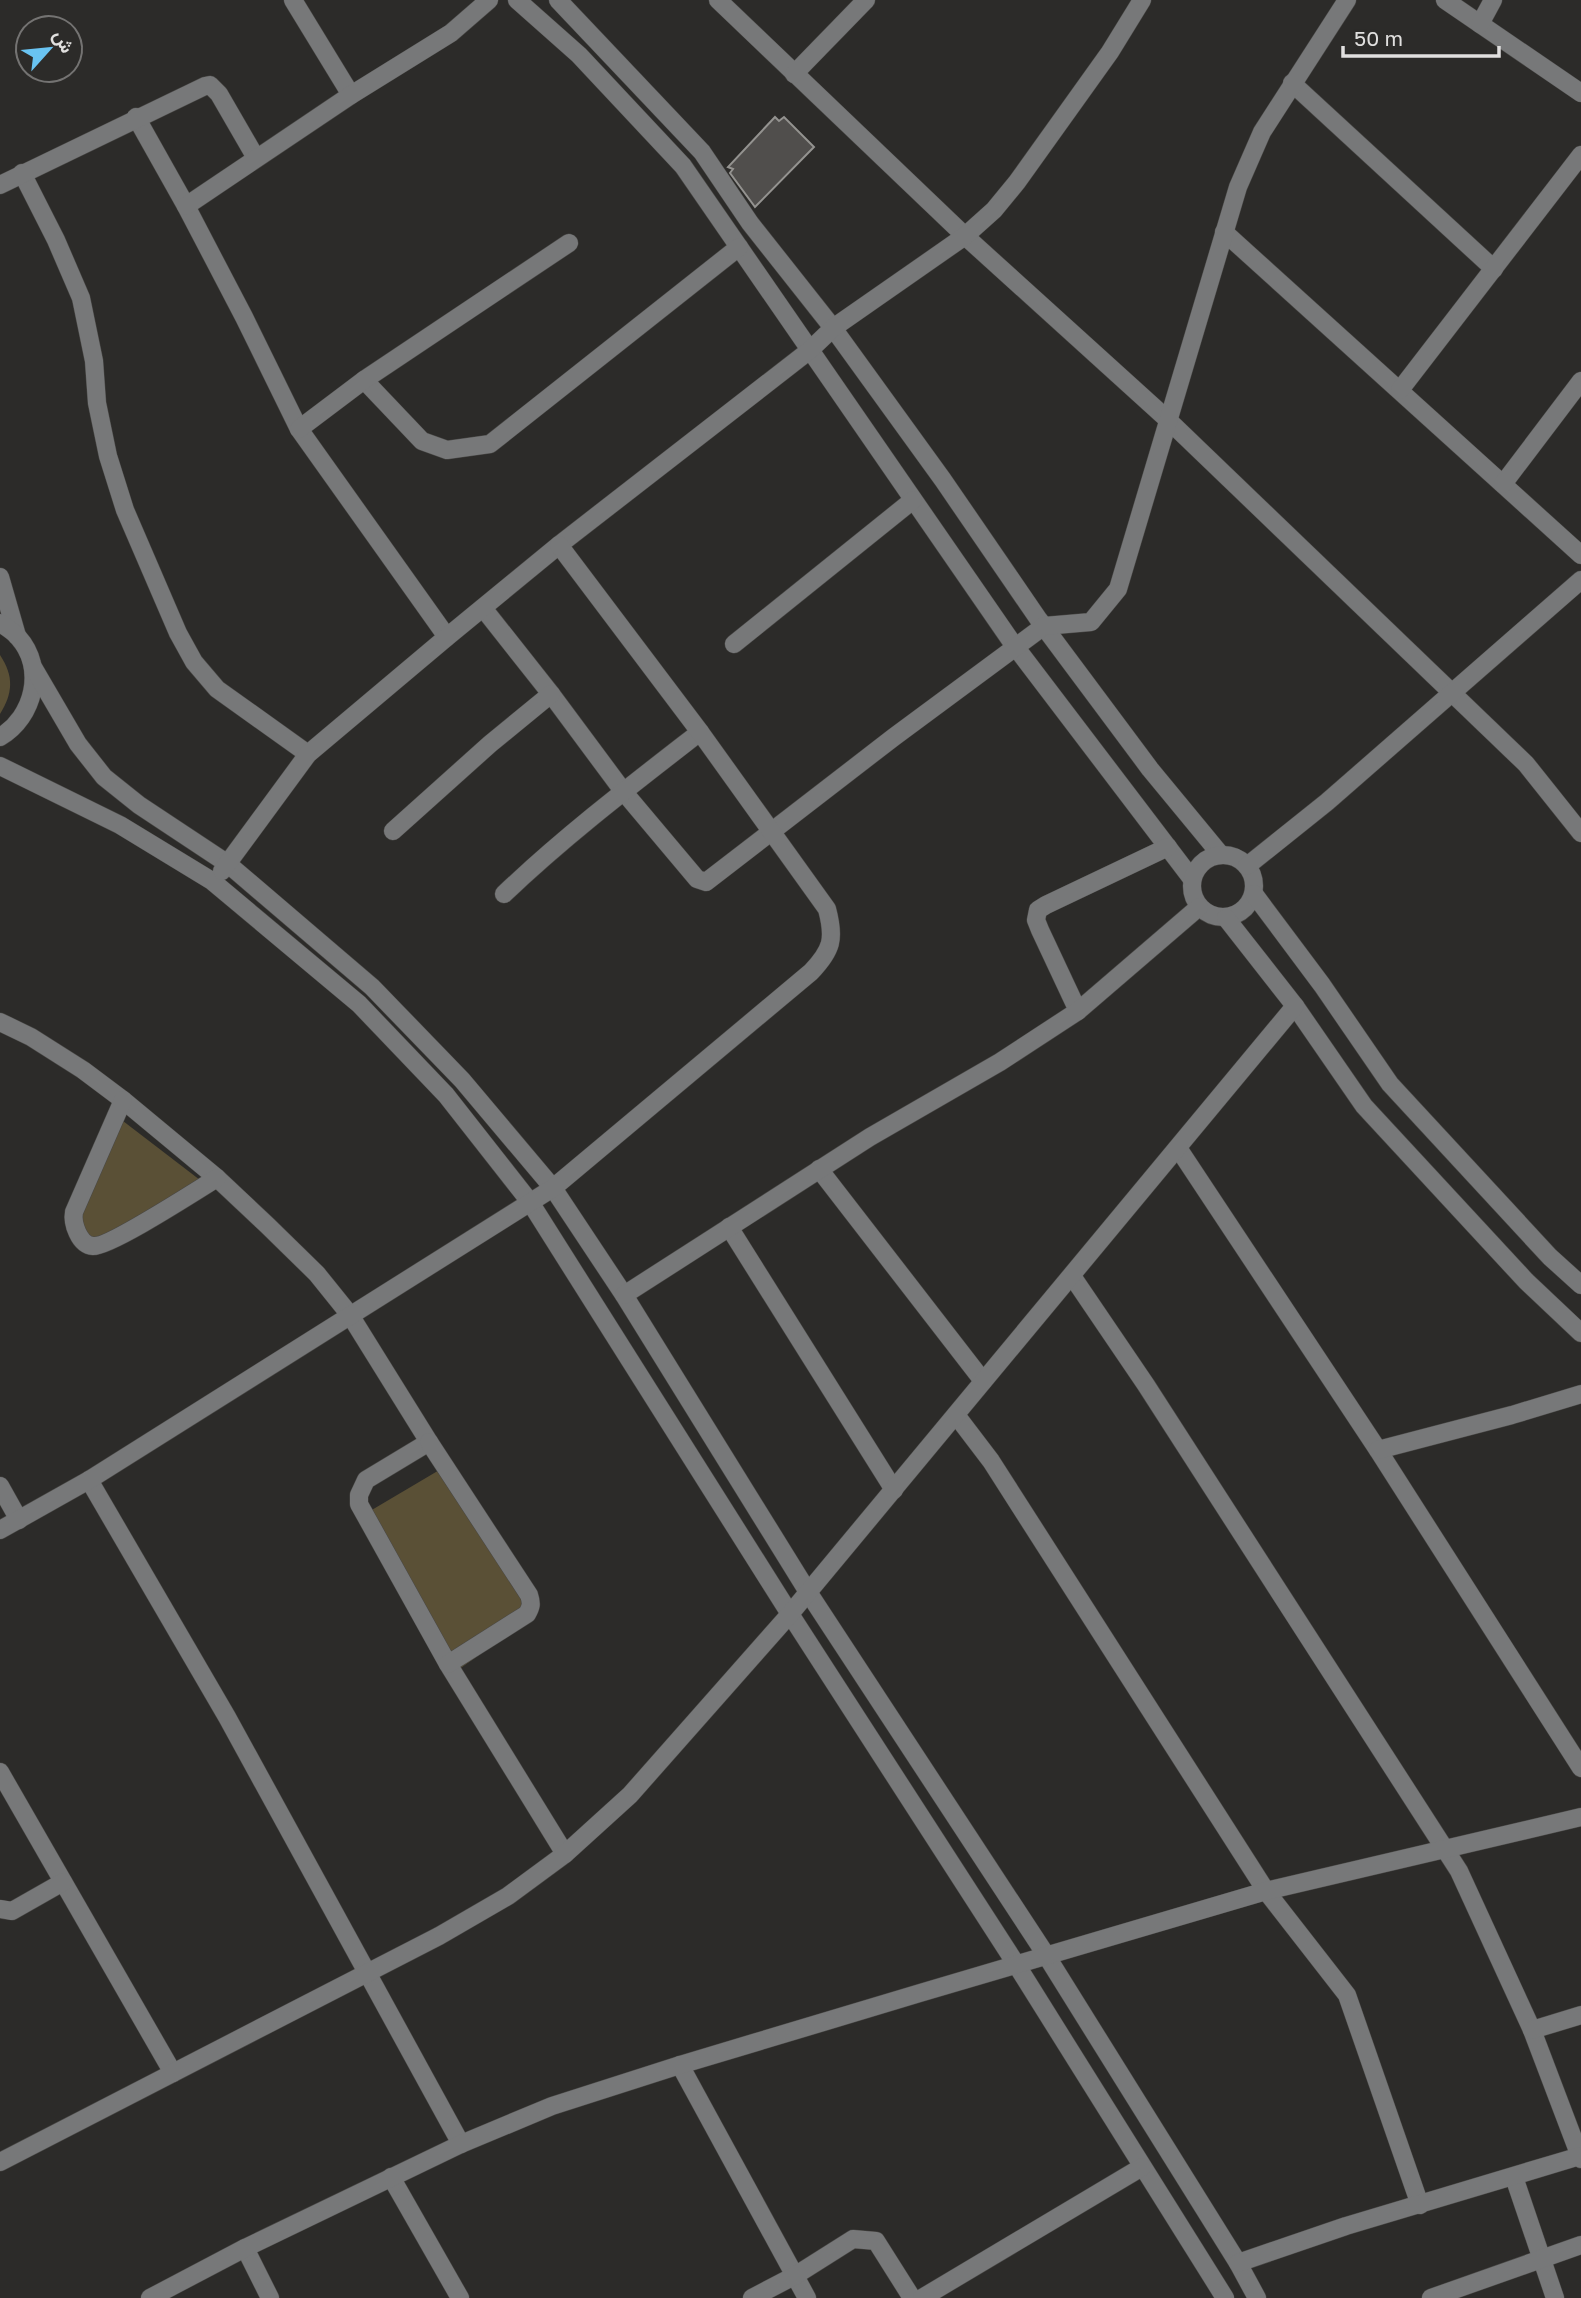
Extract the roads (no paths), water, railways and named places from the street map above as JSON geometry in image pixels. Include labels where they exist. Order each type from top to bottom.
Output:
[{"type":"street","points":[[293,0],[351,95]]},
{"type":"street","points":[[186,206],[351,95],[451,33],[489,0]]},
{"type":"street","points":[[517,0],[579,55],[684,166],[1015,648],[1192,879]]},
{"type":"street","points":[[558,0],[702,152],[751,223],[943,480],[1044,626],[1150,769],[1221,855]]},
{"type":"street","points":[[718,0],[965,236],[1167,419],[1526,764],[1581,833]]},
{"type":"street","points":[[794,74],[866,0]]},
{"type":"street","points":[[212,881],[228,864],[308,754],[447,636],[810,349],[832,328],[965,236],[994,210],[1017,183],[1110,52],[1142,0]]},
{"type":"street","points":[[483,608],[623,792],[697,879],[702,881],[711,879],[1044,626],[1091,622],[1118,589],[1238,187],[1262,132],[1347,0]]},
{"type":"street","points":[[1445,0],[1581,93]]},
{"type":"street","points":[[1480,24],[1493,0]]},
{"type":"street","points":[[1292,83],[1494,269]]},
{"type":"street","points":[[0,185],[136,117],[193,90],[210,85],[219,94],[256,158]]},
{"type":"street","points":[[136,117],[244,317],[299,429],[447,636]]},
{"type":"street","points":[[1400,390],[1581,155]]},
{"type":"street","points":[[22,173],[56,240],[81,298],[91,339],[97,403],[108,456],[125,510],[178,634],[194,662],[217,688],[308,754]]},
{"type":"street","points":[[1224,232],[1581,555]]},
{"type":"street","points":[[299,429],[364,380],[569,243]]},
{"type":"street","points":[[364,380],[422,441],[447,450],[491,444],[739,247]]},
{"type":"street","points":[[1503,484],[1581,381]]},
{"type":"street","points":[[734,643],[913,500]]},
{"type":"street","points":[[0,1530],[89,1480],[553,1188],[825,958],[832,942],[832,926],[827,909],[701,732],[559,545]]},
{"type":"street","points":[[0,577],[17,636]]},
{"type":"street","points":[[1247,866],[1327,802],[1581,580]]},
{"type":"street","points":[[0,623],[17,636],[27,650],[33,667],[78,744],[104,777],[139,805],[228,864],[372,987],[462,1080],[553,1188],[624,1295],[808,1592],[1046,1955],[1238,2263],[1257,2298]]},
{"type":"street","points":[[0,737],[22,718],[30,702],[34,685],[33,667]]},
{"type":"street","points":[[393,831],[490,744],[551,694]]},
{"type":"street","points":[[504,894],[623,792],[701,732]]},
{"type":"street","points":[[0,766],[120,825],[212,881],[359,1004],[446,1095],[530,1202],[790,1614],[1016,1964],[1225,2298]]},
{"type":"street","points":[[1078,1011],[1036,920],[1038,910],[1168,847]]},
{"type":"street","points":[[1221,855],[1240,859],[1247,866],[1252,874],[1254,894],[1244,911],[1226,918],[1216,917],[1199,907],[1194,898],[1192,879],[1203,862],[1221,855]]},
{"type":"street","points":[[1254,894],[1322,985],[1390,1084],[1550,1257],[1581,1285]]},
{"type":"street","points":[[624,1295],[870,1136],[1000,1062],[1078,1011],[1199,907]]},
{"type":"street","points":[[1226,918],[1295,1006],[1363,1106],[1526,1281],[1581,1333]]},
{"type":"street","points":[[0,2162],[439,1936],[508,1896],[565,1854],[630,1795],[790,1614],[1295,1006]]},
{"type":"street","points":[[0,1022],[31,1037],[83,1070],[217,1178],[317,1274],[350,1315],[532,1602],[527,1614],[448,1664]]},
{"type":"street","points":[[123,1100],[72,1220],[81,1238],[89,1245],[103,1245],[122,1236],[217,1178]]},
{"type":"street","points":[[1178,1148],[1378,1450],[1581,1768]]},
{"type":"street","points":[[819,1169],[983,1381]]},
{"type":"street","points":[[729,1227],[894,1490]]},
{"type":"street","points":[[1072,1276],[1146,1385],[1459,1871],[1532,2030],[1581,2157],[1346,2226],[1238,2263]]},
{"type":"street","points":[[1378,1450],[1581,1394]]},
{"type":"street","points":[[956,1415],[991,1461],[1266,1891],[1347,1995],[1420,2206]]},
{"type":"street","points":[[429,1442],[366,1480],[359,1495],[359,1504],[448,1664],[565,1854]]},
{"type":"street","points":[[89,1480],[226,1717],[461,2144]]},
{"type":"street","points":[[0,1486],[19,1520]]},
{"type":"street","points":[[0,1772],[173,2073]]},
{"type":"street","points":[[150,2298],[391,2177],[552,2106],[680,2065],[1266,1891],[1581,1817]]},
{"type":"street","points":[[0,1909],[12,1910],[63,1882]]},
{"type":"street","points":[[1532,2030],[1581,2015]]},
{"type":"street","points":[[680,2065],[807,2298]]},
{"type":"street","points":[[922,2298],[1142,2167]]},
{"type":"street","points":[[391,2177],[460,2298]]},
{"type":"street","points":[[1514,2178],[1555,2298]]},
{"type":"street","points":[[751,2298],[796,2275],[853,2239],[876,2241],[912,2298]]},
{"type":"street","points":[[1431,2298],[1581,2245]]},
{"type":"street","points":[[245,2248],[270,2298]]}]
